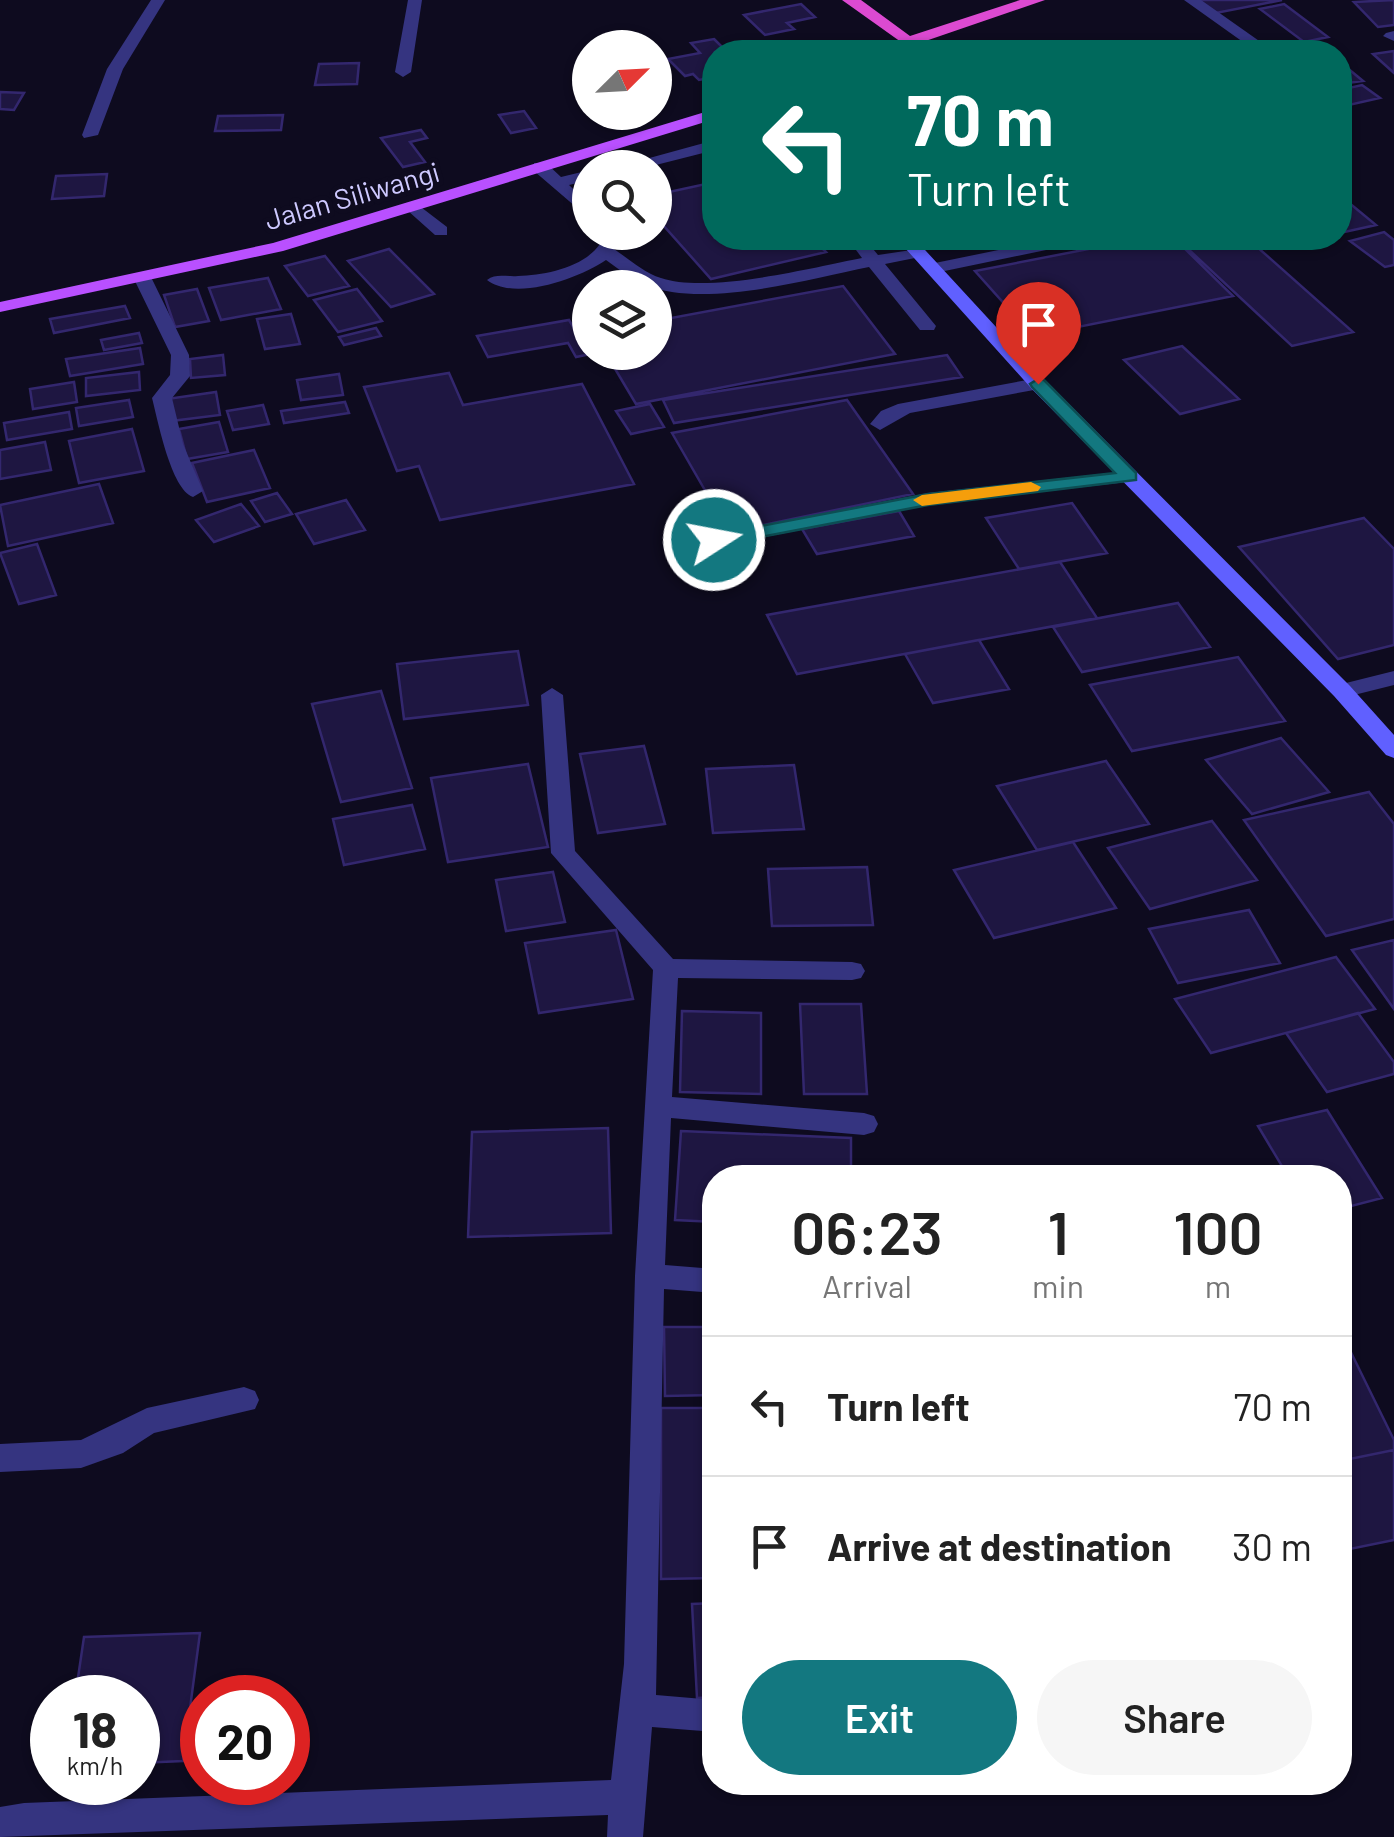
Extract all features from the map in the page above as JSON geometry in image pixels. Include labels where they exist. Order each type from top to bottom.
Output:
[{"type":"highway","points":[[850,0],[905,40]]},
{"type":"highway","points":[[914,40],[1037,0]]},
{"type":"main road","name":"Jalan Siliwangi","points":[[0,306],[277,247],[702,118]]},
{"type":"main road","points":[[917,250],[1038,384],[1342,691],[1394,750]]},
{"type":"street","points":[[90,135],[126,46],[158,0]]},
{"type":"street","points":[[402,72],[415,0]]},
{"type":"street","points":[[1191,0],[1249,40]]},
{"type":"street","points":[[672,155],[702,148]]},
{"type":"street","points":[[540,167],[572,198]]},
{"type":"street","points":[[557,184],[572,180]]},
{"type":"street","points":[[414,206],[440,232]]},
{"type":"street","points":[[496,280],[526,284],[610,250]]},
{"type":"street","points":[[866,250],[927,326]]},
{"type":"street","points":[[608,253],[655,284],[687,288],[767,280],[876,260],[900,250]]},
{"type":"street","points":[[934,268],[1022,250]]},
{"type":"street","points":[[142,277],[180,354],[180,376],[162,398],[172,444],[193,492]]},
{"type":"street","points":[[880,424],[888,415],[905,408],[1038,384]]},
{"type":"street","points":[[714,540],[928,499],[1129,476]]},
{"type":"street","points":[[1342,691],[1394,678]]},
{"type":"street","points":[[552,695],[563,852],[666,968],[650,1276],[640,1710],[624,1797],[625,1837]]},
{"type":"street","points":[[666,968],[852,971]]},
{"type":"street","points":[[656,1106],[864,1124]]},
{"type":"street","points":[[650,1276],[702,1280]]},
{"type":"street","points":[[0,1458],[81,1454],[112,1443],[147,1421],[244,1400]]},
{"type":"street","points":[[640,1710],[702,1715]]},
{"type":"street","points":[[0,1824],[624,1797]]},
{"type":"building","points":[[1198,0],[1282,0],[1216,13]]},
{"type":"building","points":[[1394,0],[1394,25],[1378,27],[1354,2]]},
{"type":"building","points":[[801,4],[815,17],[787,23],[794,29],[765,35],[744,15]]},
{"type":"building","points":[[1284,4],[1328,37],[1301,40],[1260,9]]},
{"type":"building","points":[[702,41],[702,79],[693,74],[685,76],[672,63],[672,58],[700,53],[691,43]]},
{"type":"building","points":[[1394,51],[1394,73],[1373,54]]},
{"type":"building","points":[[359,63],[357,84],[315,85],[319,64]]},
{"type":"building","points":[[1362,85],[1380,98],[1352,104],[1352,87]]},
{"type":"building","points":[[0,92],[24,93],[14,110],[0,109]]},
{"type":"building","points":[[524,111],[536,128],[511,133],[499,115]]},
{"type":"building","points":[[283,115],[281,130],[215,131],[218,116]]},
{"type":"building","points":[[421,130],[427,138],[410,142],[425,162],[403,167],[381,138]]},
{"type":"building","points":[[107,174],[104,196],[52,199],[56,176]]},
{"type":"building","points":[[702,185],[702,250],[826,252],[711,279],[672,235],[672,191]]},
{"type":"building","points":[[1352,205],[1376,225],[1352,230]]},
{"type":"building","points":[[1384,232],[1394,240],[1394,265],[1385,267],[1352,240]]},
{"type":"building","points":[[389,249],[434,294],[391,307],[348,261]]},
{"type":"building","points":[[1083,250],[1186,250],[1233,296],[1033,336],[975,271]]},
{"type":"building","points":[[1189,250],[1261,250],[1353,332],[1292,346]]},
{"type":"building","points":[[325,256],[349,286],[308,296],[285,266]]},
{"type":"building","points":[[268,278],[281,309],[221,320],[209,288]]},
{"type":"building","points":[[843,286],[895,354],[636,404],[616,370],[672,370],[672,318]]},
{"type":"building","points":[[197,289],[209,321],[175,327],[164,295]]},
{"type":"building","points":[[357,289],[382,321],[338,332],[314,300]]},
{"type":"building","points":[[125,306],[130,318],[54,333],[50,319]]},
{"type":"building","points":[[291,314],[300,344],[265,349],[257,319]]},
{"type":"building","points":[[569,320],[572,350],[568,343],[488,357],[477,336]]},
{"type":"building","points":[[376,328],[381,336],[344,345],[339,337]]},
{"type":"building","points":[[139,333],[142,343],[104,350],[101,340]]},
{"type":"building","points":[[1182,346],[1239,399],[1180,414],[1124,360]]},
{"type":"building","points":[[140,348],[143,364],[70,376],[66,359]]},
{"type":"building","points":[[223,355],[225,375],[191,378],[190,359]]},
{"type":"building","points":[[947,355],[962,377],[674,423],[663,400]]},
{"type":"building","points":[[139,372],[140,390],[86,396],[86,378]]},
{"type":"building","points":[[449,373],[463,405],[582,384],[634,484],[440,520],[419,466],[397,471],[364,387]]},
{"type":"building","points":[[339,374],[343,395],[301,400],[297,380]]},
{"type":"building","points":[[74,382],[77,402],[33,409],[30,389]]},
{"type":"building","points":[[216,392],[220,415],[171,421],[167,399]]},
{"type":"building","points":[[129,400],[133,417],[79,426],[76,408]]},
{"type":"building","points":[[847,400],[913,494],[729,532],[672,433]]},
{"type":"building","points":[[345,402],[349,413],[284,423],[281,411]]},
{"type":"building","points":[[650,404],[664,427],[631,434],[616,411]]},
{"type":"building","points":[[263,405],[269,424],[233,430],[227,411]]},
{"type":"building","points":[[69,412],[72,429],[7,440],[4,423]]},
{"type":"building","points":[[219,422],[228,452],[187,459],[179,429]]},
{"type":"building","points":[[132,429],[144,471],[79,483],[69,441]]},
{"type":"building","points":[[45,442],[51,470],[0,479],[0,450]]},
{"type":"building","points":[[254,450],[270,488],[207,502],[192,463]]},
{"type":"building","points":[[99,484],[113,523],[8,546],[0,505]]},
{"type":"building","points":[[277,493],[292,514],[265,522],[251,501]]},
{"type":"building","points":[[346,500],[365,530],[314,544],[296,514]]},
{"type":"building","points":[[1072,503],[1107,553],[1019,569],[986,518]]},
{"type":"building","points":[[241,504],[259,526],[214,542],[196,520]]},
{"type":"building","points":[[899,511],[914,536],[817,554],[802,529]]},
{"type":"building","points":[[1364,518],[1394,549],[1394,645],[1338,659],[1239,547]]},
{"type":"building","points":[[37,544],[56,595],[19,604],[0,553]]},
{"type":"building","points":[[1060,562],[1097,618],[797,674],[767,615]]},
{"type":"building","points":[[1178,603],[1210,647],[1082,672],[1053,627]]},
{"type":"building","points":[[979,640],[1009,689],[933,703],[905,654]]},
{"type":"building","points":[[518,651],[528,705],[404,719],[397,664]]},
{"type":"building","points":[[1238,657],[1285,721],[1132,751],[1090,685]]},
{"type":"building","points":[[381,691],[412,788],[341,802],[312,704]]},
{"type":"building","points":[[1281,738],[1329,792],[1252,814],[1206,760]]},
{"type":"building","points":[[644,746],[665,824],[598,833],[580,754]]},
{"type":"building","points":[[1106,761],[1149,824],[1037,850],[997,786]]},
{"type":"building","points":[[528,764],[548,847],[448,862],[431,778]]},
{"type":"building","points":[[794,765],[804,829],[713,833],[706,769]]},
{"type":"building","points":[[1369,792],[1394,824],[1394,919],[1326,936],[1244,820]]},
{"type":"building","points":[[412,805],[425,849],[344,865],[333,819]]},
{"type":"building","points":[[1212,821],[1257,880],[1150,909],[1108,848]]},
{"type":"building","points":[[1073,842],[1116,908],[994,938],[954,870]]},
{"type":"building","points":[[867,867],[873,925],[772,926],[768,869]]},
{"type":"building","points":[[553,872],[565,922],[506,931],[496,880]]},
{"type":"building","points":[[1249,910],[1280,963],[1178,983],[1149,929]]},
{"type":"building","points":[[616,930],[633,999],[539,1013],[525,943]]},
{"type":"building","points":[[1394,940],[1394,1009],[1352,950]]},
{"type":"building","points":[[1336,957],[1375,1009],[1211,1053],[1175,999]]},
{"type":"building","points":[[800,1004],[861,1004],[867,1094],[804,1094]]},
{"type":"building","points":[[682,1011],[761,1013],[761,1094],[680,1092]]},
{"type":"building","points":[[1358,1013],[1394,1062],[1394,1074],[1327,1092],[1286,1033]]},
{"type":"building","points":[[1327,1110],[1382,1198],[1352,1206],[1352,1165],[1281,1165],[1258,1126]]},
{"type":"building","points":[[608,1128],[611,1233],[468,1237],[472,1132]]},
{"type":"building","points":[[681,1131],[851,1138],[851,1165],[702,1165],[702,1221],[675,1220]]},
{"type":"building","points":[[664,1327],[702,1327],[702,1395],[665,1396]]},
{"type":"building","points":[[1352,1354],[1394,1440],[1394,1450],[1352,1459]]},
{"type":"building","points":[[661,1408],[702,1408],[702,1578],[661,1579]]},
{"type":"building","points":[[1394,1450],[1394,1540],[1352,1549],[1352,1459]]},
{"type":"building","points":[[692,1604],[702,1604],[702,1698],[697,1698]]},
{"type":"building","points":[[200,1633],[194,1675],[180,1675],[180,1761],[160,1762],[160,1675],[78,1675],[84,1637]]},
{"type":"slow traffic","points":[[922,500],[1031,487]]},
{"type":"route","points":[[714,540],[928,499],[1129,476],[1038,384]]}]
